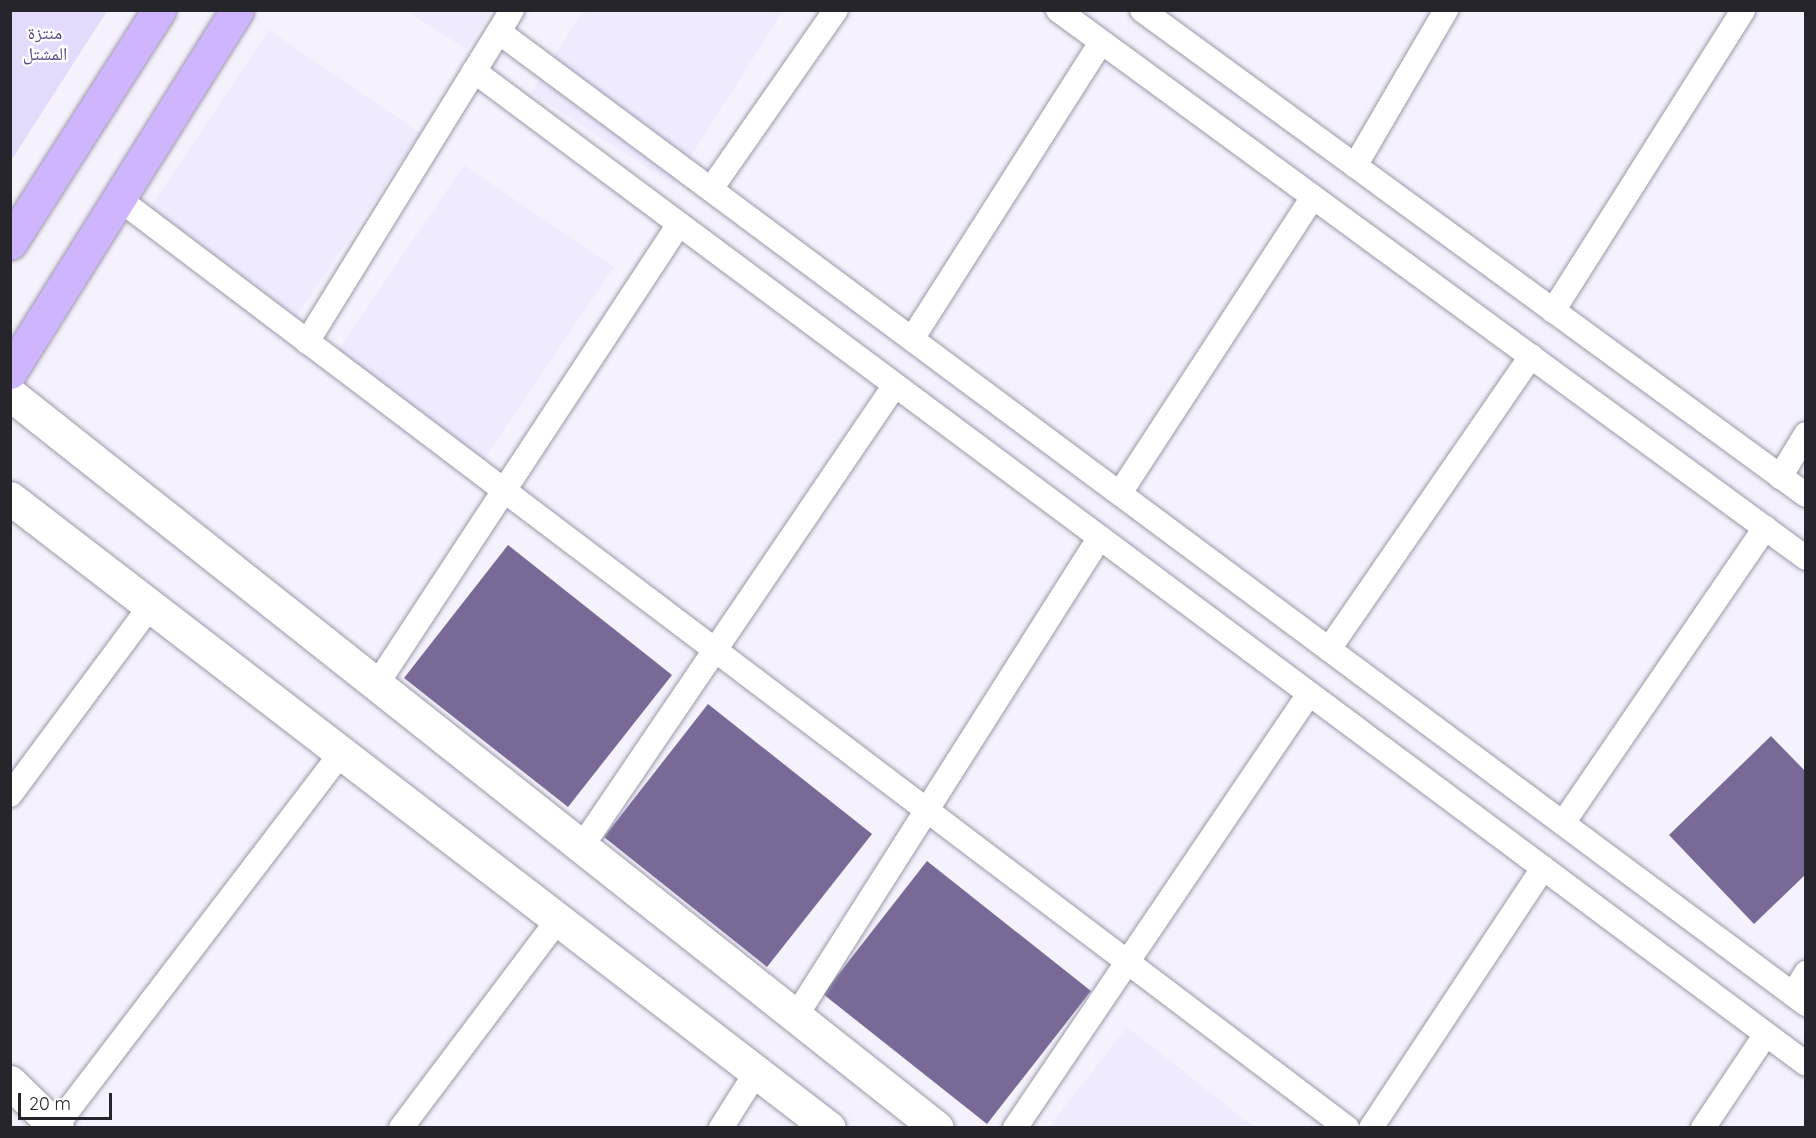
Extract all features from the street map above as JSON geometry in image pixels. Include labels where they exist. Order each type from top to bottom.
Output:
[{"type":"main road","points":[[10,243],[159,10]]},
{"type":"main road","points":[[10,372],[237,10]]},
{"type":"main road","points":[[10,394],[937,1128]]},
{"type":"main road","points":[[10,498],[560,917],[829,1128]]},
{"type":"main road","points":[[10,527],[45,524]]},
{"type":"main road","points":[[10,1082],[57,1127]]},
{"type":"street","points":[[307,342],[512,10]]},
{"type":"street","points":[[711,189],[836,10]]},
{"type":"street","points":[[1059,10],[1806,558]]},
{"type":"street","points":[[1142,10],[1806,495]]},
{"type":"street","points":[[1355,166],[1446,10]]},
{"type":"street","points":[[1554,311],[1743,10]]},
{"type":"street","points":[[499,32],[1799,999],[1806,973]]},
{"type":"street","points":[[912,339],[1101,42]]},
{"type":"street","points":[[474,71],[1806,1064]]},
{"type":"street","points":[[1120,494],[1313,197]]},
{"type":"street","points":[[119,199],[1347,1128]]},
{"type":"street","points":[[377,684],[679,224]]},
{"type":"street","points":[[1329,649],[1531,356]]},
{"type":"street","points":[[582,846],[895,385]]},
{"type":"street","points":[[1780,477],[1806,434]]},
{"type":"street","points":[[1563,824],[1765,528]]},
{"type":"street","points":[[796,1016],[929,811],[1100,537]]},
{"type":"street","points":[[10,795],[151,605]]},
{"type":"street","points":[[1015,1128],[1310,694]]},
{"type":"street","points":[[57,1127],[342,751]]},
{"type":"street","points":[[1371,1128],[1543,868]]},
{"type":"street","points":[[402,1128],[560,917]]},
{"type":"street","points":[[1703,1128],[1766,1034]]},
{"type":"street","points":[[721,1128],[757,1071]]},
{"type":"shaded area","points":[[407,11],[491,11],[466,49]]},
{"type":"shaded area","points":[[583,11],[783,11],[673,184],[531,93]]},
{"type":"shaded area","points":[[269,30],[420,133],[289,327],[139,224]]},
{"type":"shaded area","points":[[464,165],[614,267],[483,461],[333,358]]},
{"type":"shaded area","points":[[1127,1027],[1254,1127],[1049,1127]]},
{"type":"green space","name":"منتزة المشتل","points":[[10,11],[107,11],[11,161]]},
{"type":"building","points":[[508,545],[672,675],[568,807],[404,678]]},
{"type":"building","points":[[708,704],[872,834],[767,967],[604,837]]},
{"type":"building","points":[[1771,736],[1806,772],[1806,874],[1754,924],[1669,835]]},
{"type":"building","points":[[927,861],[1091,991],[987,1124],[823,994]]}]
